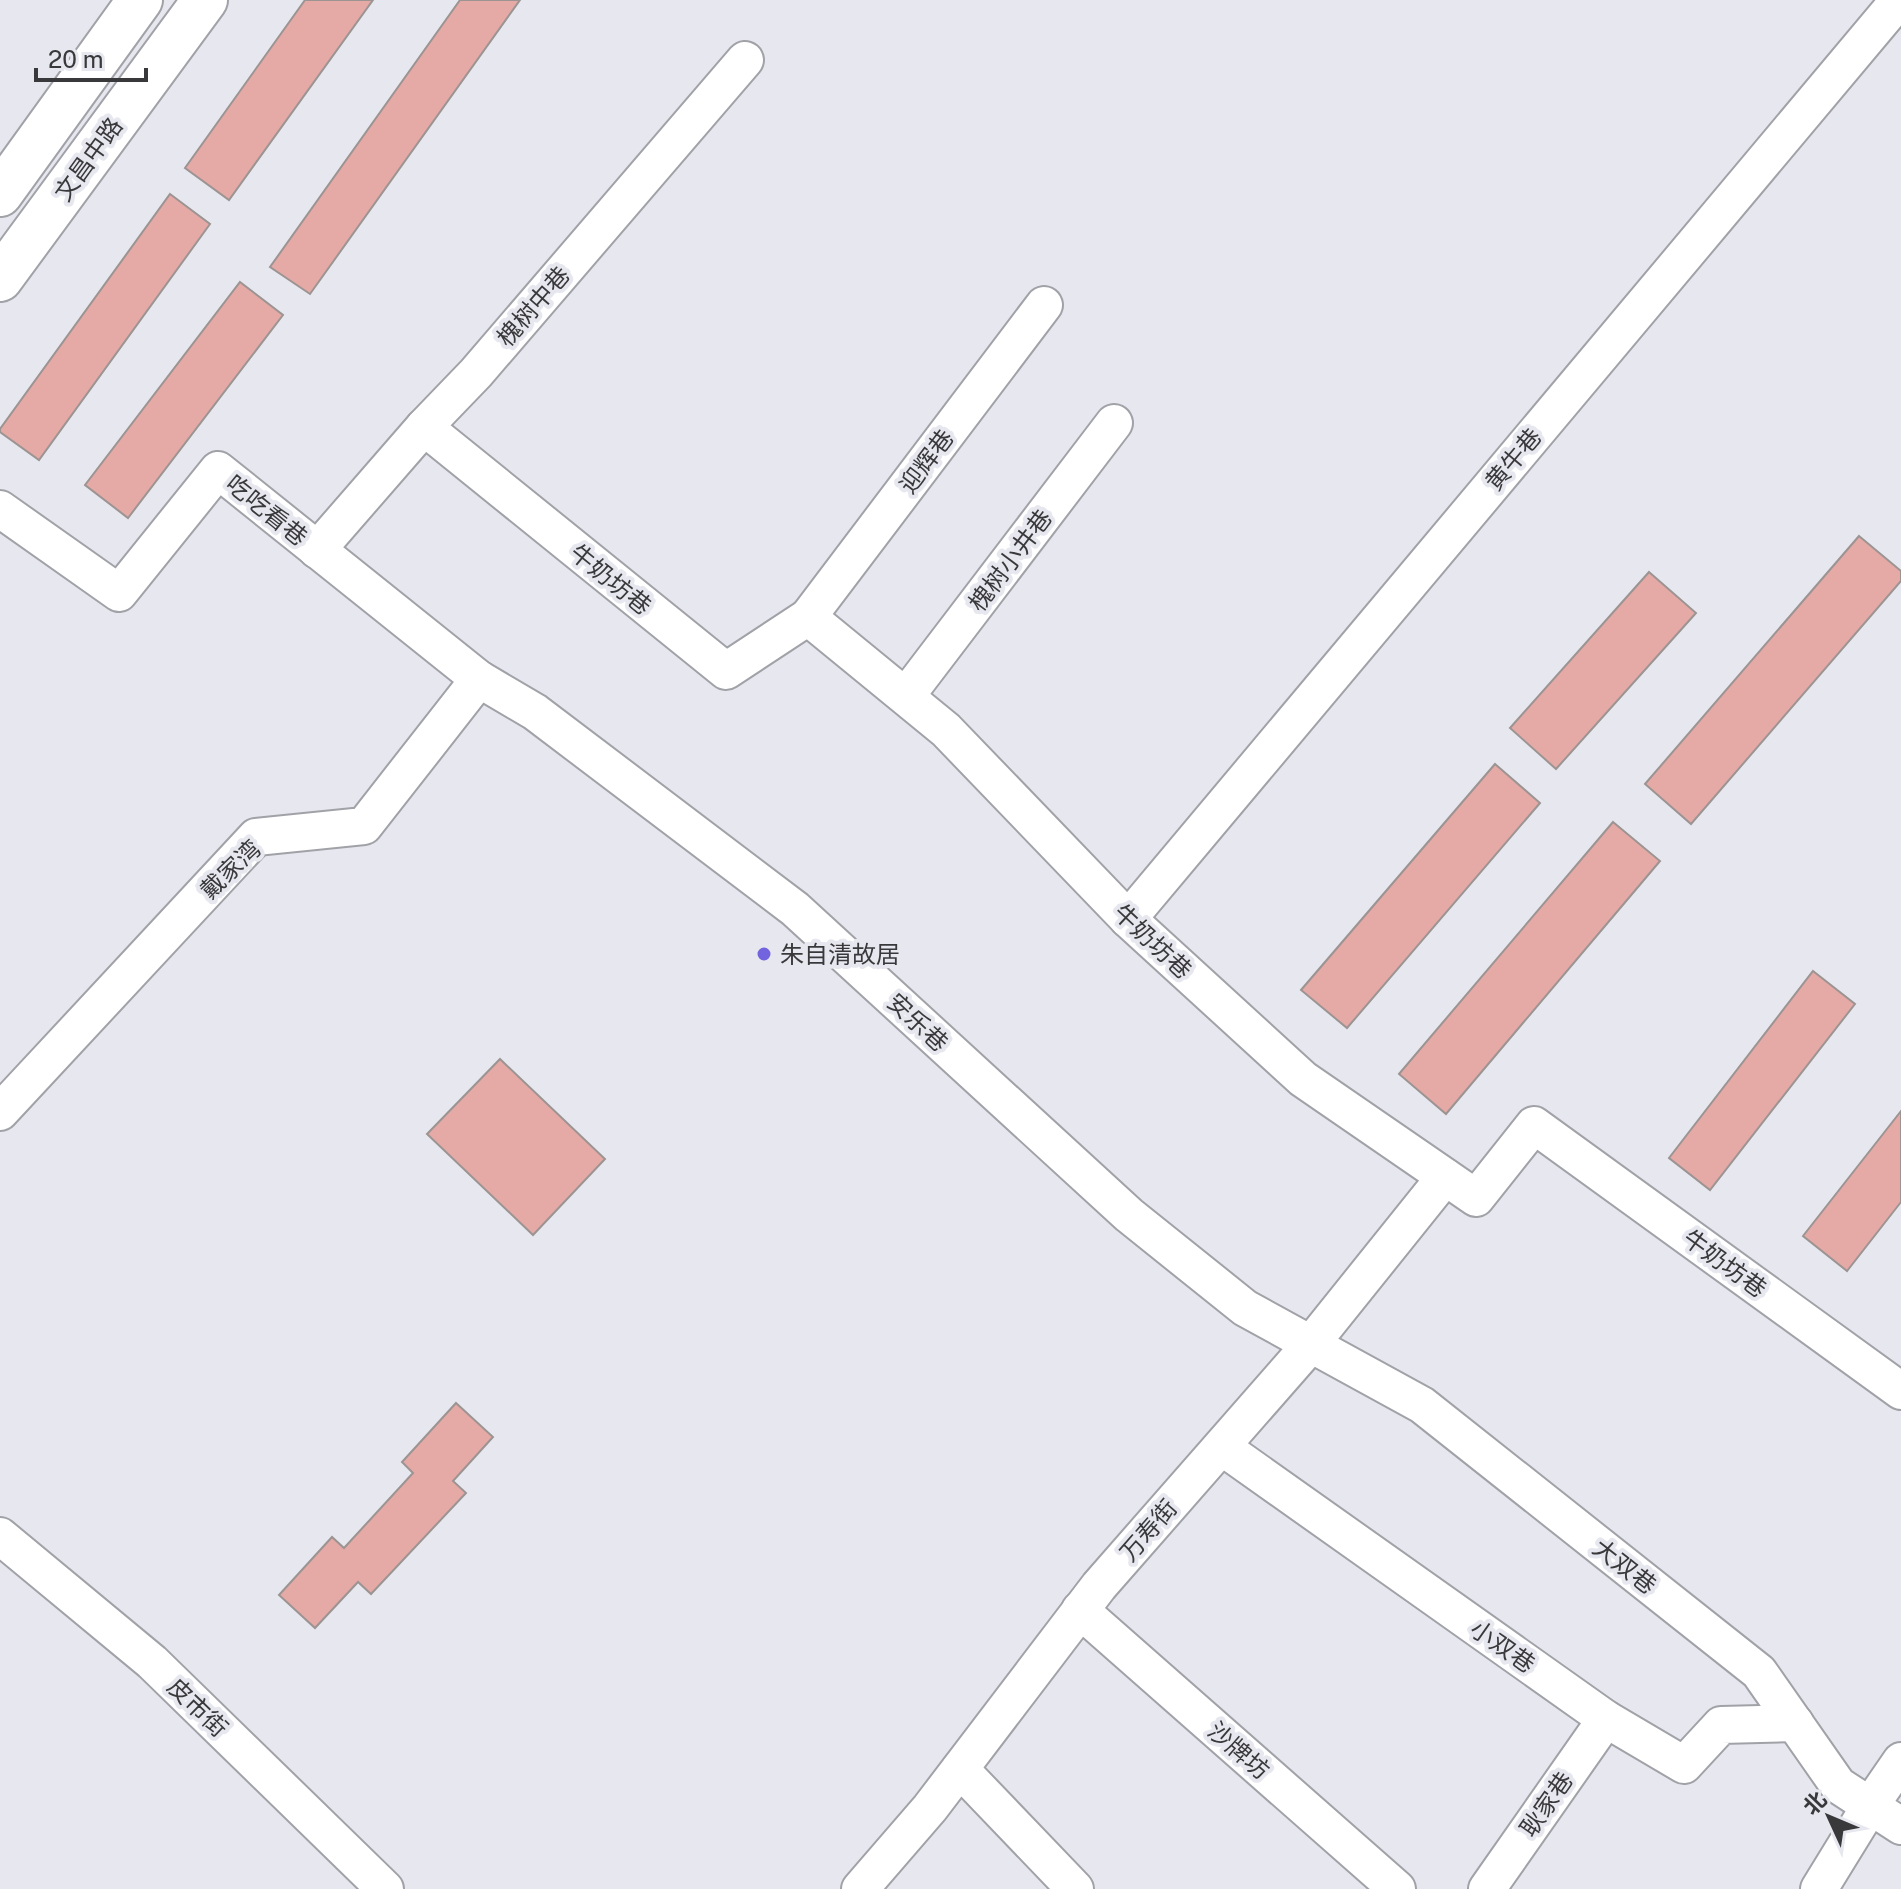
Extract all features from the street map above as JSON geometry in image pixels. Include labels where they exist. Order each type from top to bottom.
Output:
[{"type":"main road","points":[[0,194],[140,0]]},
{"type":"main road","name":"文昌中路","points":[[0,279],[205,0]]},
{"type":"street","name":"黄牛巷","points":[[1128,919],[1899,0]]},
{"type":"street","name":"槐树中巷","points":[[317,550],[424,427],[476,373],[745,60]]},
{"type":"street","name":"迎辉巷","points":[[808,617],[1044,305]]},
{"type":"street","name":"槐树小井巷","points":[[906,696],[1114,423]]},
{"type":"street","name":"牛奶坊巷","points":[[424,427],[726,671],[808,617],[946,730],[1128,919],[1303,1079],[1476,1198],[1534,1125],[1901,1391]]},
{"type":"street","name":"吃吃看巷","points":[[0,509],[119,593],[218,470],[479,679]]},
{"type":"street","name":"戴家湾","points":[[0,1112],[256,837],[364,826],[479,679]]},
{"type":"street","name":"安乐巷","points":[[479,679],[535,712],[795,909],[1129,1215],[1245,1308],[1311,1344]]},
{"type":"street","name":"万寿街","points":[[860,1889],[930,1808],[1099,1586],[1311,1344],[1445,1177]]},
{"type":"street","name":"大双巷","points":[[1311,1344],[1422,1405],[1759,1672],[1838,1785],[1901,1826]]},
{"type":"street","name":"小双巷","points":[[1222,1447],[1606,1719],[1684,1765],[1721,1725],[1795,1723]]},
{"type":"street","name":"皮市街","points":[[0,1536],[152,1662],[385,1889]]},
{"type":"street","name":"沙牌坊","points":[[1080,1610],[1397,1889]]},
{"type":"street","name":"耿家巷","points":[[1487,1889],[1606,1719]]},
{"type":"street","points":[[1819,1889],[1901,1761]]},
{"type":"street","points":[[960,1769],[1075,1889]]},
{"type":"building","points":[[305,0],[373,0],[229,200],[185,168]]},
{"type":"building","points":[[460,0],[520,0],[310,294],[270,267]]},
{"type":"building","points":[[170,194],[210,224],[39,460],[0,429]]},
{"type":"building","points":[[240,282],[283,315],[128,518],[85,485]]},
{"type":"building","points":[[1859,536],[1901,571],[1901,581],[1691,824],[1645,784]]},
{"type":"building","points":[[1649,572],[1696,613],[1556,769],[1510,728]]},
{"type":"building","points":[[1495,764],[1540,803],[1347,1028],[1301,990]]},
{"type":"building","points":[[1613,822],[1660,861],[1446,1114],[1399,1074]]},
{"type":"building","points":[[1813,971],[1855,1004],[1710,1190],[1669,1158]]},
{"type":"building","points":[[500,1059],[605,1159],[533,1235],[427,1134]]},
{"type":"building","points":[[1901,1111],[1901,1202],[1847,1271],[1803,1236]]},
{"type":"building","points":[[456,1403],[493,1437],[453,1481],[466,1493],[371,1594],[358,1582],[315,1628],[279,1595],[332,1537],[344,1548],[413,1473],[402,1462]]},
{"type":"place","name":"朱自清故居","points":[[764,954]]}]
